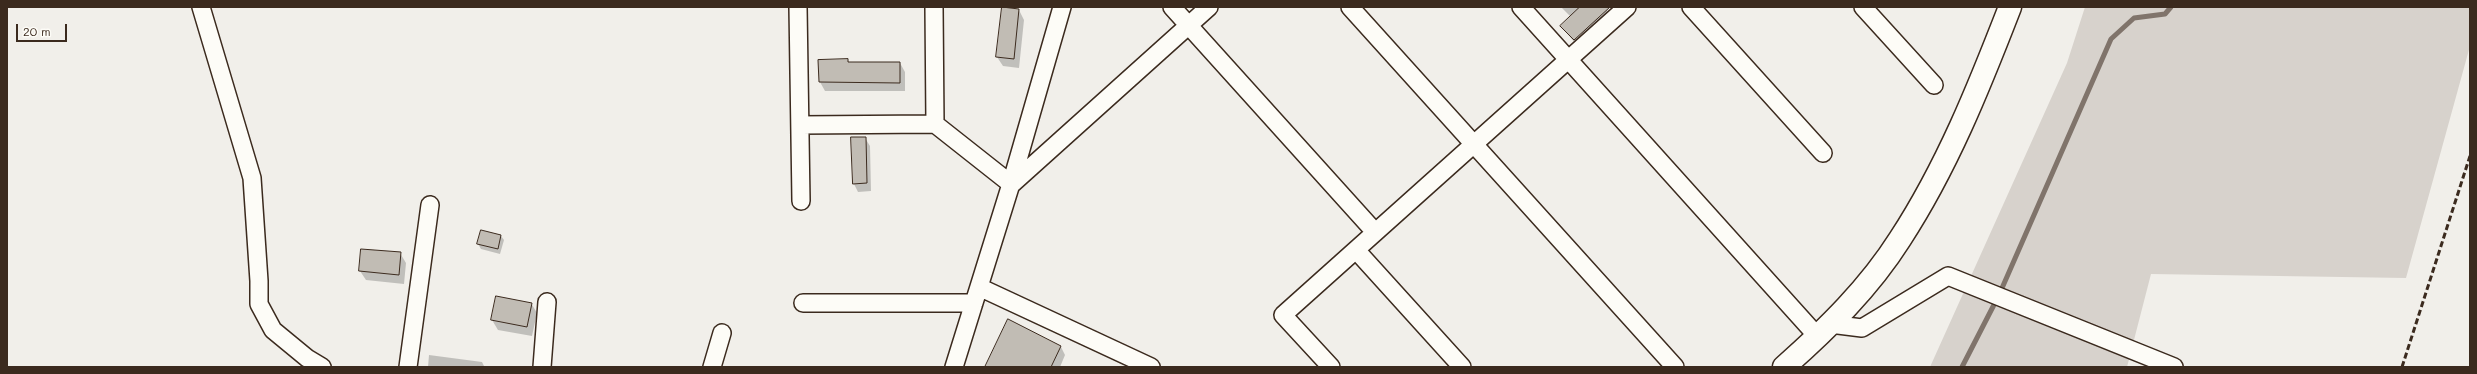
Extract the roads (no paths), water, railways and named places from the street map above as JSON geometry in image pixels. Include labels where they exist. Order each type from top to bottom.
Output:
[{"type":"main road","points":[[1784,367],[1824,330],[1863,288],[1899,241],[1928,192],[1970,108],[2010,7]]},
{"type":"street","points":[[201,7],[252,178],[259,304],[273,330],[306,358],[322,367]]},
{"type":"street","points":[[798,7],[801,201]]},
{"type":"street","points":[[934,7],[935,124]]},
{"type":"street","points":[[954,367],[1011,184],[1062,7]]},
{"type":"street","points":[[1172,7],[1375,232]]},
{"type":"street","points":[[1011,184],[1209,7]]},
{"type":"street","points":[[1350,7],[1675,367]]},
{"type":"street","points":[[1521,7],[1568,60],[1824,330],[1862,328],[1948,276],[2174,367]]},
{"type":"street","points":[[1331,367],[1283,315],[1627,7]]},
{"type":"street","points":[[1691,7],[1823,153]]},
{"type":"street","points":[[1863,7],[1934,85]]},
{"type":"street","points":[[800,125],[935,124],[1011,184]]},
{"type":"street","points":[[408,367],[430,205]]},
{"type":"street","points":[[1356,250],[1462,367]]},
{"type":"street","points":[[803,303],[976,295],[1151,367]]},
{"type":"street","points":[[542,367],[547,302]]},
{"type":"street","points":[[712,367],[722,333]]},
{"type":"waterway","points":[[1962,367],[1999,295],[2111,39],[2134,18],[2165,14],[2171,7]]},
{"type":"railway","points":[[2402,367],[2470,156]]}]
